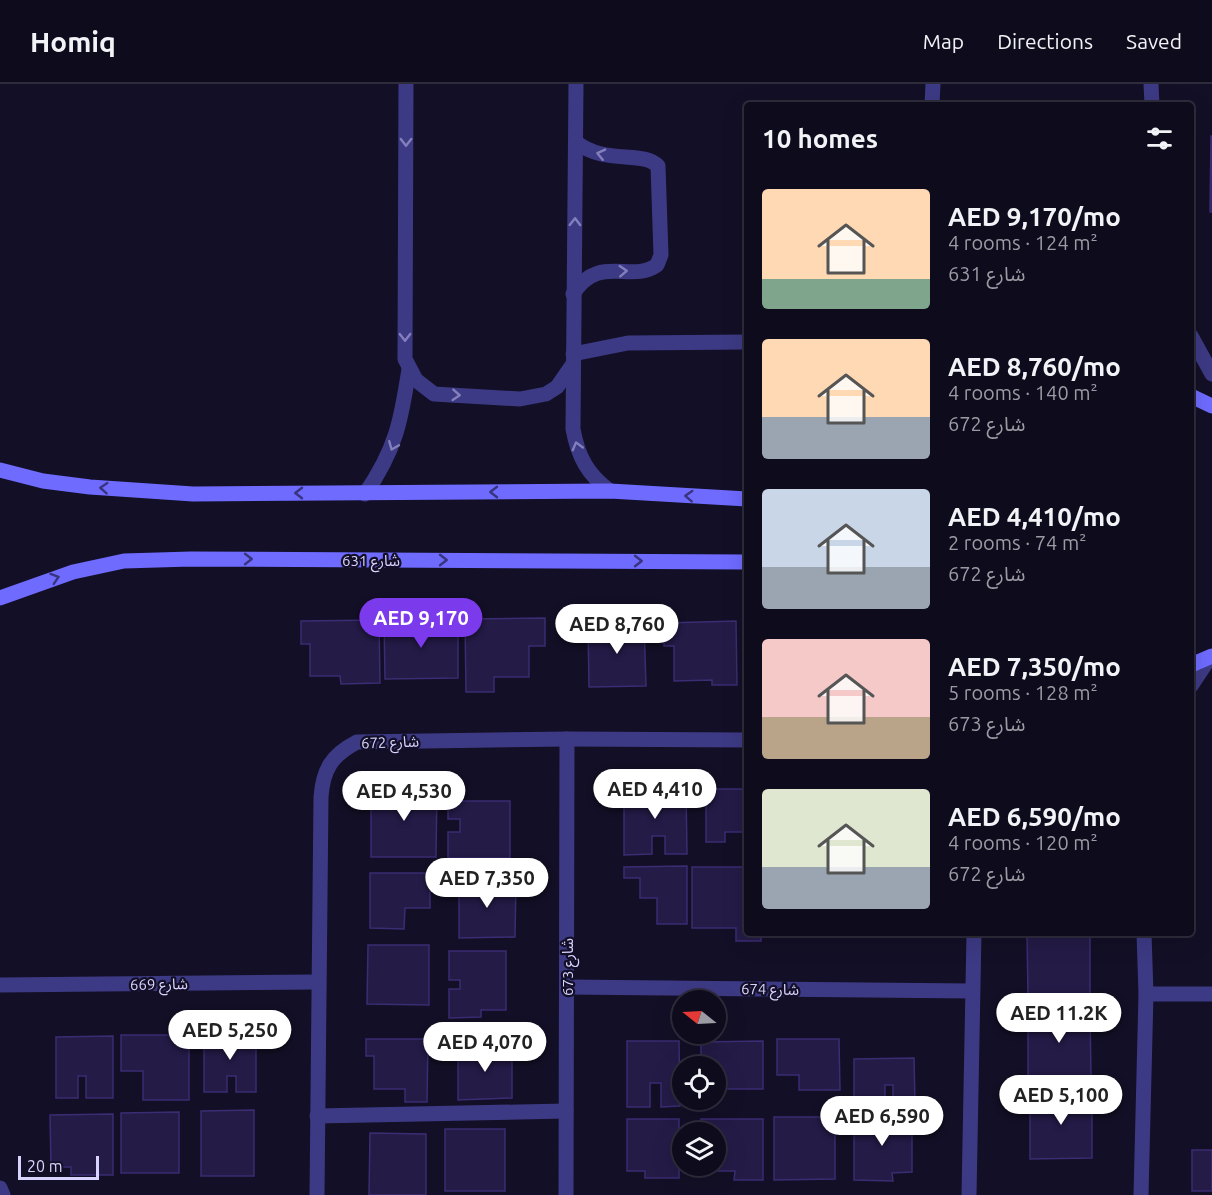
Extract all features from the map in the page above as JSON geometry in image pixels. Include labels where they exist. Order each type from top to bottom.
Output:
[{"type":"main road","points":[[1194,397],[1212,406]]},
{"type":"main road","points":[[0,470],[43,481],[90,487],[193,494],[610,492],[744,499]]},
{"type":"main road","name":"شارع 631","points":[[0,598],[73,572],[124,561],[215,559],[744,562]]},
{"type":"main road","points":[[1194,664],[1211,656]]},
{"type":"street","points":[[406,84],[405,359],[409,369],[424,388],[434,394],[520,399],[546,394],[557,387],[573,359],[628,343],[744,342]]},
{"type":"street","points":[[576,84],[573,429],[579,454],[587,469],[610,492]]},
{"type":"street","points":[[932,102],[933,84]]},
{"type":"street","points":[[1151,84],[1152,102]]},
{"type":"street","points":[[573,294],[585,279],[594,274],[647,270],[657,265],[661,255],[658,166],[645,159],[601,156],[576,142]]},
{"type":"street","points":[[1194,341],[1212,374]]},
{"type":"street","points":[[365,494],[387,459],[395,441],[401,421],[409,369]]},
{"type":"street","points":[[1194,682],[1211,656]]},
{"type":"street","name":"شارع 672","points":[[317,1195],[322,778],[328,763],[339,751],[357,742],[567,739],[744,740]]},
{"type":"street","name":"شارع 673","points":[[566,1195],[567,739]]},
{"type":"street","points":[[969,1195],[974,936]]},
{"type":"street","points":[[1141,1195],[1146,994],[1144,936]]},
{"type":"street","name":"شارع 669","points":[[0,986],[318,982]]},
{"type":"street","name":"شارع 674","points":[[567,987],[972,991]]},
{"type":"street","points":[[1146,994],[1212,994]]},
{"type":"street","points":[[317,1116],[566,1111]]},
{"type":"street","points":[[0,1188],[3,1195]]},
{"type":"building","points":[[1211,136],[1212,212],[1210,212]]},
{"type":"building","points":[[545,618],[545,646],[529,646],[529,677],[494,677],[494,692],[466,692],[465,619]]},
{"type":"building","points":[[384,619],[458,619],[458,678],[385,679]]},
{"type":"building","points":[[379,620],[380,683],[341,684],[340,676],[310,676],[310,644],[301,644],[301,621]]},
{"type":"building","points":[[736,621],[737,685],[712,685],[712,680],[674,681],[674,646],[664,646],[664,623]]},
{"type":"building","points":[[644,623],[646,686],[589,687],[588,624]]},
{"type":"building","points":[[371,787],[437,787],[436,857],[371,857]]},
{"type":"building","points":[[624,789],[686,789],[687,854],[665,854],[665,836],[652,836],[652,854],[624,855]]},
{"type":"building","points":[[706,789],[744,789],[744,832],[725,832],[725,842],[706,842]]},
{"type":"building","points":[[448,801],[510,801],[510,858],[448,858],[448,832],[460,832],[460,819],[448,819]]},
{"type":"building","points":[[687,866],[687,924],[657,924],[657,898],[640,898],[640,878],[624,878],[624,867]]},
{"type":"building","points":[[692,867],[744,867],[744,936],[761,936],[761,941],[736,941],[736,928],[692,928]]},
{"type":"building","points":[[370,873],[430,873],[430,908],[405,908],[404,929],[370,928]]},
{"type":"building","points":[[516,881],[515,937],[459,938],[459,882]]},
{"type":"building","points":[[1027,936],[1090,936],[1090,996],[1028,996]]},
{"type":"building","points":[[368,945],[429,945],[429,1005],[367,1004]]},
{"type":"building","points":[[449,951],[506,951],[506,1010],[481,1010],[481,1017],[449,1018],[449,989],[460,989],[460,980],[449,980]]},
{"type":"building","points":[[1028,1011],[1090,1011],[1091,1076],[1028,1077]]},
{"type":"building","points":[[256,1032],[256,1092],[236,1092],[236,1076],[227,1076],[227,1092],[204,1092],[204,1033]]},
{"type":"building","points":[[121,1035],[189,1035],[189,1100],[143,1100],[143,1071],[121,1071]]},
{"type":"building","points":[[113,1036],[113,1098],[86,1098],[86,1076],[78,1076],[78,1098],[56,1098],[56,1037]]},
{"type":"building","points":[[366,1039],[428,1039],[427,1102],[405,1102],[405,1089],[374,1089],[374,1056],[366,1056]]},
{"type":"building","points":[[777,1039],[839,1039],[840,1090],[799,1090],[799,1075],[777,1075]]},
{"type":"building","points":[[627,1041],[672,1041],[672,1044],[679,1044],[679,1056],[672,1056],[672,1106],[661,1107],[661,1083],[650,1083],[650,1107],[627,1107]]},
{"type":"building","points":[[763,1041],[763,1089],[726,1089],[726,1056],[701,1056],[701,1044],[726,1044],[726,1042]]},
{"type":"building","points":[[458,1046],[512,1046],[512,1098],[458,1100]]},
{"type":"building","points":[[914,1058],[915,1102],[893,1102],[893,1085],[885,1085],[885,1102],[854,1103],[854,1059]]},
{"type":"building","points":[[1030,1093],[1092,1093],[1092,1158],[1030,1159]]},
{"type":"building","points":[[254,1110],[254,1176],[201,1176],[201,1111]]},
{"type":"building","points":[[179,1112],[179,1173],[121,1173],[121,1113]]},
{"type":"building","points":[[113,1114],[113,1175],[71,1175],[71,1167],[51,1167],[50,1115]]},
{"type":"building","points":[[854,1115],[912,1115],[912,1172],[892,1173],[893,1181],[854,1180]]},
{"type":"building","points":[[774,1117],[835,1117],[835,1179],[774,1180]]},
{"type":"building","points":[[627,1119],[679,1119],[679,1122],[672,1122],[672,1176],[679,1176],[679,1178],[645,1178],[645,1171],[627,1171]]},
{"type":"building","points":[[701,1119],[763,1119],[763,1180],[734,1180],[735,1171],[726,1171],[726,1122],[701,1122]]},
{"type":"building","points":[[445,1129],[505,1129],[505,1191],[445,1191]]},
{"type":"building","points":[[370,1133],[426,1134],[426,1195],[369,1195]]},
{"type":"building","points":[[1192,1150],[1212,1150],[1212,1191],[1192,1191]]}]
